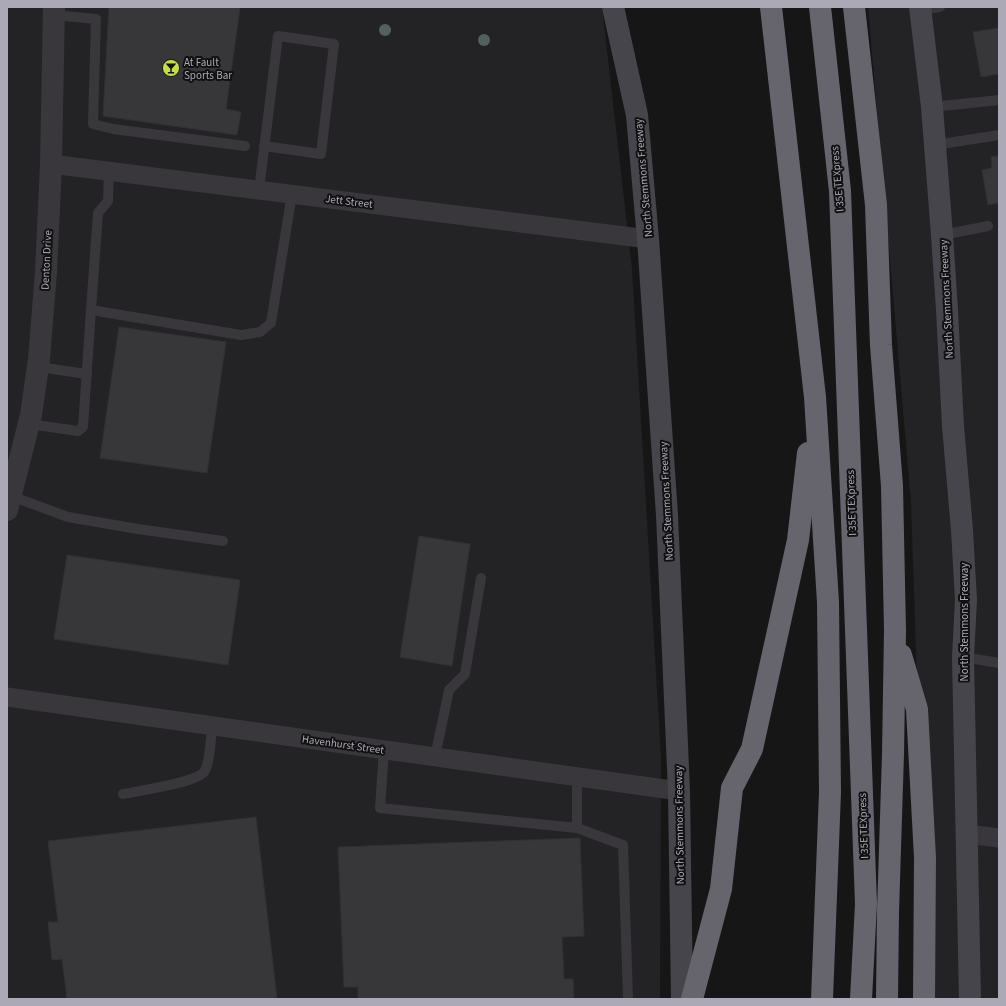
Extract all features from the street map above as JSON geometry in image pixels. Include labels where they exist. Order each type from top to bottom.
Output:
[{"type":"highway","points":[[771,7],[815,396],[828,602],[830,792],[822,999]]},
{"type":"highway","name":"I 35E TEXpress","points":[[820,7],[840,191],[866,904],[861,999]]},
{"type":"highway","points":[[854,7],[876,206],[881,345],[892,486],[894,630],[893,754],[887,999]]},
{"type":"highway","points":[[692,999],[721,889],[732,788],[752,749],[798,540],[815,396]]},
{"type":"highway","points":[[894,630],[917,709],[925,858],[924,999]]},
{"type":"main road","name":"North Stemmons Freeway","points":[[613,7],[637,115],[648,239],[667,515],[679,791],[682,999]]},
{"type":"main road","name":"North Stemmons Freeway","points":[[927,8],[934,145],[948,310],[953,426],[962,530],[966,600],[963,657],[970,999]]},
{"type":"street","name":"Denton Drive","points":[[8,500],[29,424],[38,367],[46,272],[51,164],[54,11]]},
{"type":"street","name":"Jett Street","points":[[51,164],[648,239]]},
{"type":"street","name":"Havenhurst Street","points":[[7,698],[679,791]]},
{"type":"street","points":[[967,834],[999,838]]},
{"type":"lane","points":[[54,11],[96,19],[93,124],[113,129],[245,146]]},
{"type":"lane","points":[[259,190],[264,146],[278,36],[334,44],[321,154],[264,146]]},
{"type":"lane","points":[[932,107],[999,100]]},
{"type":"lane","points":[[934,145],[999,135]]},
{"type":"lane","points":[[29,424],[78,431],[83,427],[98,213],[108,201],[110,171]]},
{"type":"lane","points":[[91,310],[241,335],[260,332],[271,323],[292,194]]},
{"type":"lane","points":[[942,235],[988,226]]},
{"type":"lane","points":[[38,367],[87,374]]},
{"type":"lane","points":[[8,500],[68,517],[223,541]]},
{"type":"lane","points":[[435,757],[449,690],[465,674],[481,578]]},
{"type":"lane","points":[[963,657],[999,662]]},
{"type":"lane","points":[[123,794],[196,778],[204,772],[207,762],[212,726]]},
{"type":"lane","points":[[384,750],[380,808],[577,828],[623,845],[628,999]]},
{"type":"lane","points":[[577,776],[577,828]]},
{"type":"shaded area","points":[[7,7],[602,7],[632,269],[661,757],[660,999],[7,999]]},
{"type":"shaded area","points":[[868,7],[999,7],[999,999],[922,999],[923,860],[911,502]]},
{"type":"building","points":[[109,7],[240,8],[226,109],[241,112],[237,135],[103,116]]},
{"type":"building","points":[[999,28],[999,74],[981,77],[973,32]]},
{"type":"building","points":[[999,156],[999,210],[998,203],[988,205],[982,170],[992,168],[991,157]]},
{"type":"building","points":[[119,327],[226,342],[207,473],[100,458]]},
{"type":"building","points":[[419,536],[470,544],[452,666],[400,657]]},
{"type":"building","points":[[67,555],[240,580],[228,665],[54,639]]},
{"type":"building","points":[[256,817],[277,999],[67,999],[62,959],[52,960],[48,922],[58,922],[48,841]]},
{"type":"building","points":[[580,838],[584,936],[562,937],[564,979],[573,979],[574,999],[358,999],[358,987],[344,987],[338,847]]},
{"type":"place","name":"At Fault Sports Bar","points":[[171,68]]}]
